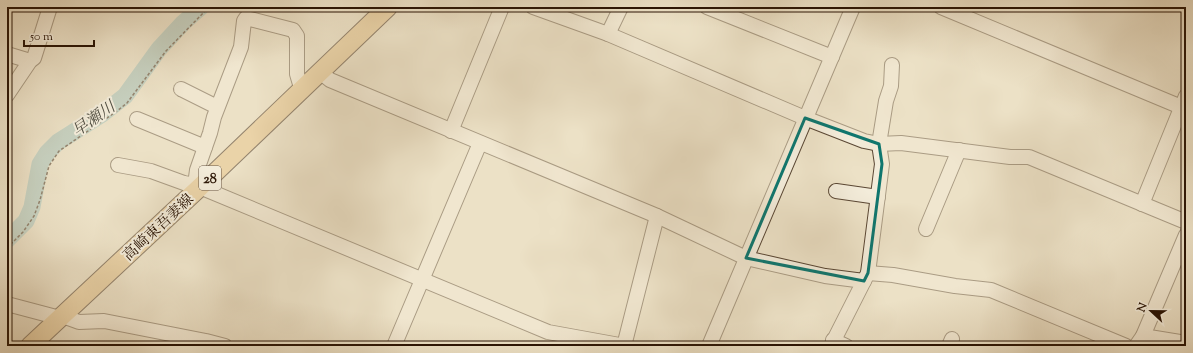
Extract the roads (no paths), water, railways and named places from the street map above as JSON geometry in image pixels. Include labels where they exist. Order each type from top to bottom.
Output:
[{"type":"main road","name":"高崎東吾妻線","points":[[30,346],[197,186],[302,91],[388,7]]},
{"type":"street","points":[[7,95],[30,61],[34,58],[50,7]]},
{"type":"street","points":[[451,131],[502,7]]},
{"type":"street","points":[[533,7],[608,34],[805,118],[864,141],[878,144],[901,143],[1010,157],[1029,157],[1186,222]]},
{"type":"street","points":[[608,34],[621,7]]},
{"type":"street","points":[[707,7],[832,57]]},
{"type":"street","points":[[709,346],[853,7]]},
{"type":"street","points":[[941,7],[1185,104],[1142,204]]},
{"type":"street","points":[[197,186],[197,170],[217,107],[241,47],[244,21],[246,18],[296,32],[297,74],[302,91]]},
{"type":"street","points":[[7,54],[30,61]]},
{"type":"street","points":[[837,344],[866,277],[882,164],[878,144],[891,86],[892,65]]},
{"type":"street","points":[[320,72],[330,80],[657,216],[746,258],[825,276],[866,277],[893,275],[955,286],[991,290],[1126,346]]},
{"type":"street","points":[[181,89],[217,107]]},
{"type":"street","points":[[137,119],[205,148]]},
{"type":"street","points":[[394,346],[480,143]]},
{"type":"street","points":[[926,229],[959,150]]},
{"type":"street","points":[[118,165],[151,171],[197,186],[548,332],[624,346],[657,216]]},
{"type":"street","points":[[836,191],[878,197]]},
{"type":"street","points":[[1186,235],[1140,341],[1186,343]]},
{"type":"street","points":[[7,304],[62,316],[79,322],[104,321],[225,346]]},
{"type":"waterway","name":"早瀬川","points":[[7,240],[26,221],[32,207],[40,164],[47,153],[58,142],[102,114],[125,96],[159,49],[183,23],[201,7]]}]
